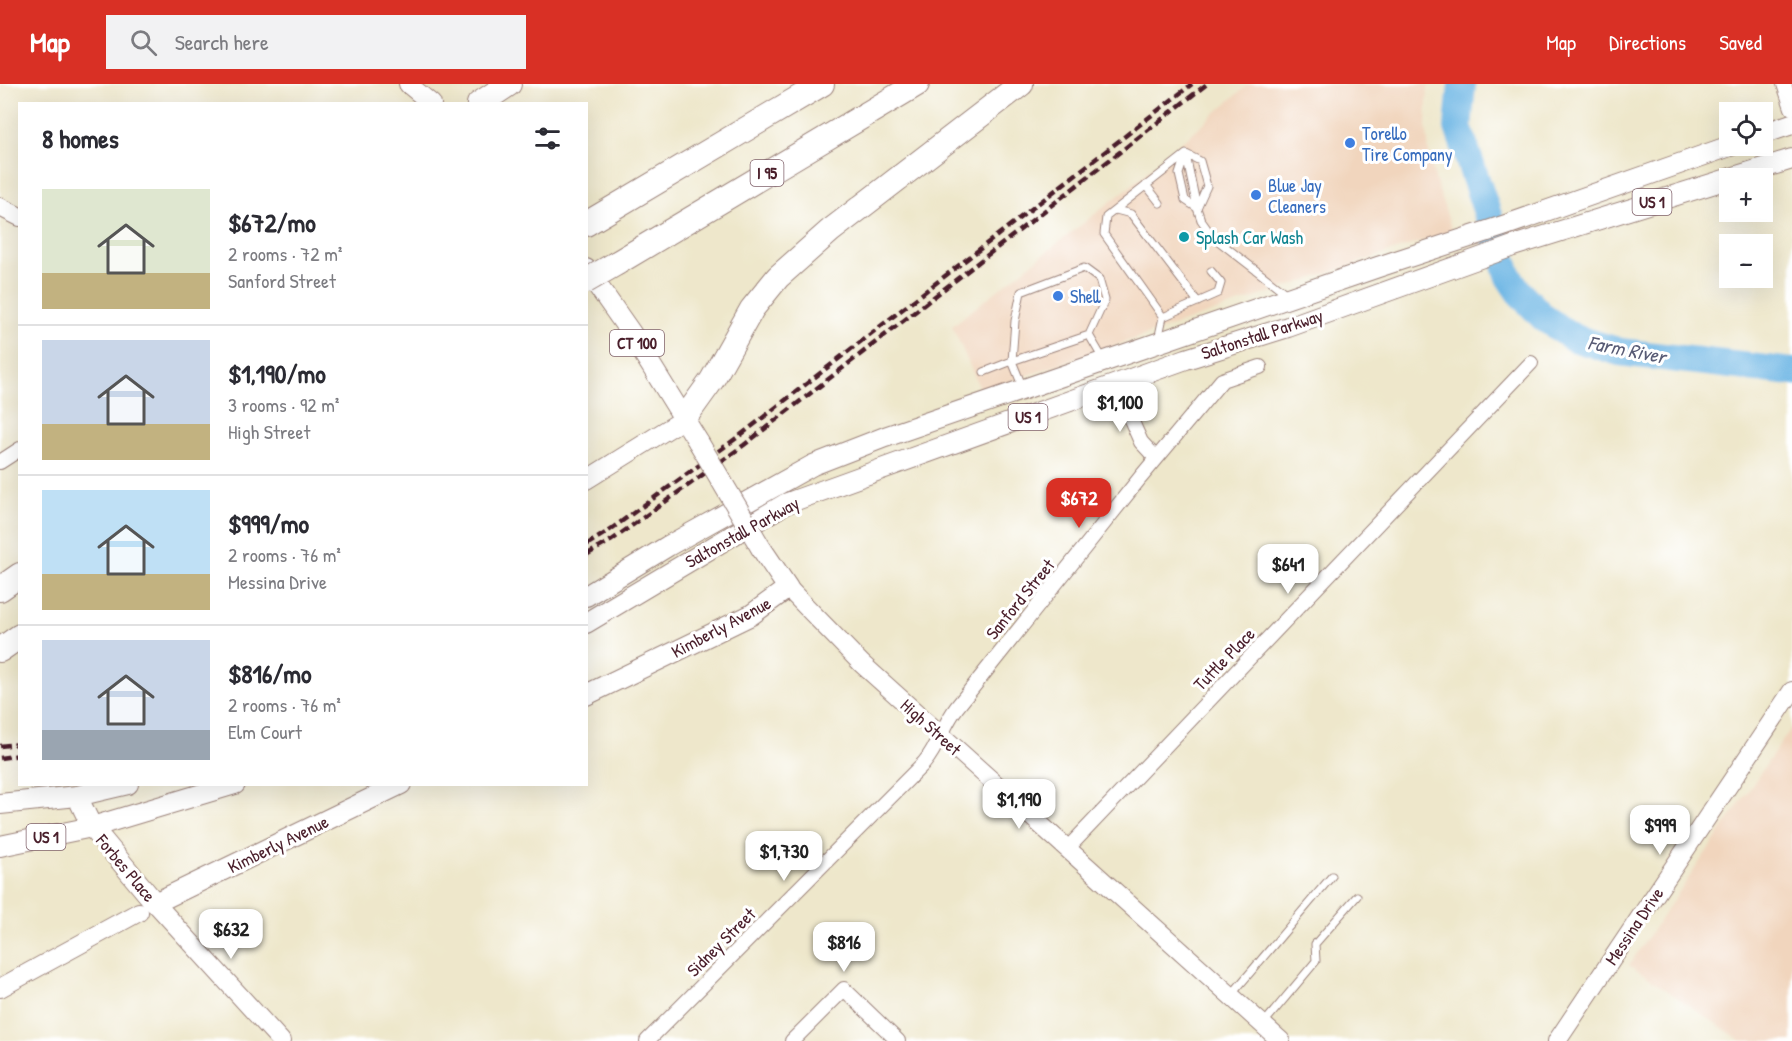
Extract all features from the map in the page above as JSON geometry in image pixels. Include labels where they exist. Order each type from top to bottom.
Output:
[{"type":"highway","points":[[482,102],[509,84]]},
{"type":"highway","points":[[588,224],[822,84]]},
{"type":"highway","name":"I 95","points":[[588,280],[917,84]]},
{"type":"highway","points":[[684,419],[712,380],[752,309],[786,269],[830,231],[1021,84]]},
{"type":"highway","points":[[0,589],[18,576]]},
{"type":"highway","points":[[0,650],[18,637]]},
{"type":"main road","points":[[408,84],[430,102]]},
{"type":"main road","points":[[1773,130],[1792,124]]},
{"type":"main road","name":"Saltonstall Parkway","points":[[588,595],[668,546],[813,465],[885,437],[1023,389],[1506,225],[1719,150]]},
{"type":"main road","name":"Saltonstall Parkway","points":[[588,622],[785,504],[1186,359],[1288,327],[1513,246],[1792,159]]},
{"type":"main road","points":[[0,207],[18,215]]},
{"type":"main road","name":"CT 100","points":[[588,272],[631,333],[684,419]]},
{"type":"main road","points":[[588,479],[684,419]]},
{"type":"main road","name":"High Street","points":[[684,419],[761,548],[788,588],[830,633],[941,737],[1281,1041]]},
{"type":"main road","name":"Kimberly Avenue","points":[[588,694],[751,615],[788,588]]},
{"type":"main road","name":"Messina Drive","points":[[1557,1041],[1792,691]]},
{"type":"main road","name":"US 1","points":[[0,804],[77,796],[120,786]]},
{"type":"main road","name":"US 1","points":[[0,846],[92,827],[228,786]]},
{"type":"main road","name":"Kimberly Avenue","points":[[0,988],[147,908],[397,786]]},
{"type":"main road","name":"Forbes Place","points":[[77,796],[92,827],[147,908],[281,1041]]},
{"type":"street","points":[[1784,84],[1792,108]]},
{"type":"street","name":"Tuttle Place","points":[[1067,849],[1531,363]]},
{"type":"street","name":"Sanford Street","points":[[941,737],[957,706],[1156,458],[1222,380],[1260,367]]},
{"type":"street","points":[[1116,386],[1141,442],[1156,458]]},
{"type":"street","points":[[0,462],[18,450]]},
{"type":"street","name":"Sidney Street","points":[[647,1041],[916,771],[933,753],[941,737]]},
{"type":"street","points":[[792,1041],[844,989],[898,1041]]},
{"type":"lane","points":[[1157,343],[1163,317],[1104,234],[1106,217],[1185,154]]},
{"type":"lane","points":[[1185,154],[1200,161],[1207,186],[1197,208]]},
{"type":"lane","points":[[1185,154],[1197,208],[1213,237],[1290,297]]},
{"type":"lane","points":[[1146,185],[1160,203]]},
{"type":"lane","points":[[1116,210],[1131,214],[1198,302]]},
{"type":"lane","points":[[984,372],[1012,361],[1089,335],[1105,300],[1099,279],[1084,268],[1021,292],[1015,321],[1012,361],[1023,389]]},
{"type":"lane","points":[[1163,317],[1218,293],[1221,283],[1211,271]]},
{"type":"lane","points":[[1089,335],[1104,361]]},
{"type":"lane","points":[[1230,996],[1332,876]]},
{"type":"lane","points":[[1262,1024],[1316,961],[1315,945],[1357,896]]},
{"type":"shaded area","points":[[1249,84],[1428,84],[1426,125],[1430,163],[1452,231],[981,391],[952,326],[1132,185]]},
{"type":"shaded area","points":[[1792,727],[1792,1041],[1742,1041],[1629,965]]},
{"type":"waterway","name":"Farm River","points":[[1462,84],[1458,127],[1509,277],[1519,292],[1544,318],[1574,338],[1620,352],[1792,372]]},
{"type":"railway","points":[[588,544],[738,437],[1192,84]]},
{"type":"railway","points":[[588,554],[612,540],[744,445],[1207,84]]},
{"type":"railway","points":[[0,746],[18,744]]},
{"type":"railway","points":[[0,758],[18,755]]},
{"type":"place","name":"Torello Tire Company","points":[[1350,143]]},
{"type":"place","name":"Blue Jay Cleaners","points":[[1256,195]]},
{"type":"place","name":"Splash Car Wash","points":[[1184,237]]},
{"type":"place","name":"Shell","points":[[1058,296]]}]
